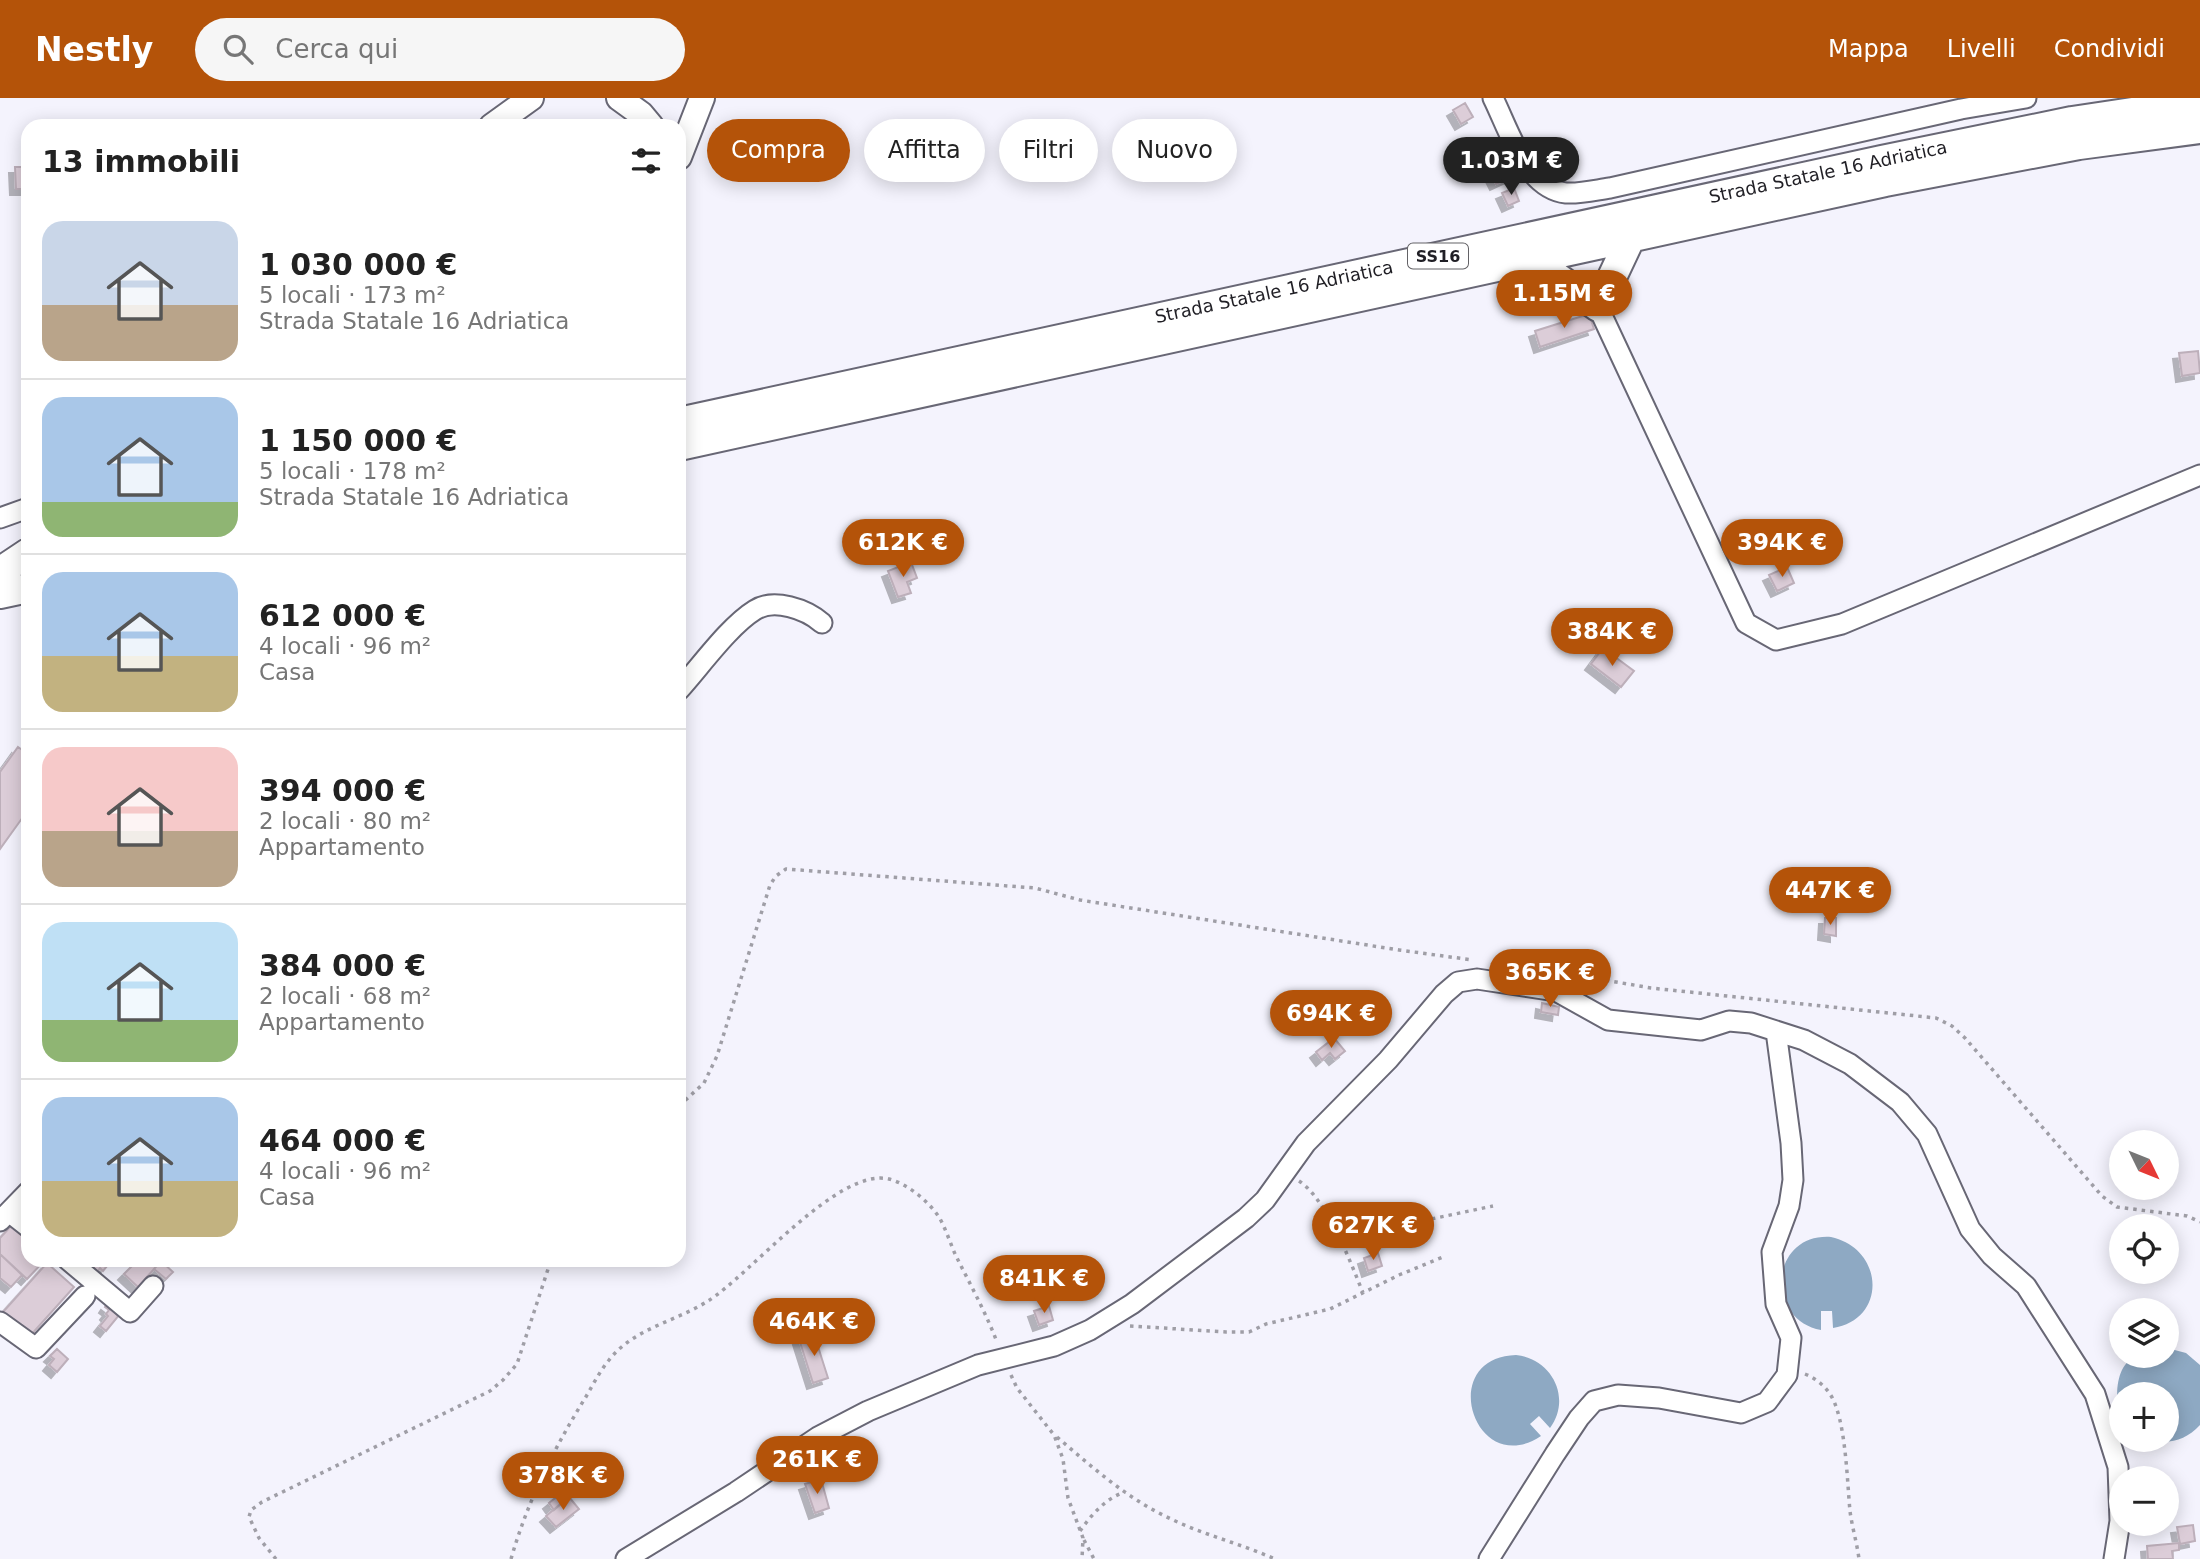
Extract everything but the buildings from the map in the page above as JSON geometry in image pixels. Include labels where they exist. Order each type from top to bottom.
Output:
[{"type":"highway","name":"Strada Statale 16 Adriatica","points":[[686,420],[1882,160],[2072,121],[2200,102]]},
{"type":"highway","name":"Strada Statale 16 Adriatica","points":[[686,444],[1885,181],[2079,145],[2200,129]]},
{"type":"highway","points":[[1532,259],[1598,307],[1631,237]]},
{"type":"main road","points":[[502,119],[531,98]]},
{"type":"main road","points":[[619,98],[645,119]]},
{"type":"main road","points":[[686,139],[702,98]]},
{"type":"street","points":[[1493,98],[1531,174],[1547,188],[1567,193],[1610,188],[1961,109],[2026,98]]},
{"type":"street","points":[[1598,307],[1746,623],[1776,640],[1842,624],[2200,475]]},
{"type":"street","points":[[0,518],[21,510]]},
{"type":"street","points":[[686,682],[740,622],[758,608],[782,605],[813,615],[822,623]]},
{"type":"street","points":[[626,1559],[736,1492],[818,1437],[892,1401],[978,1365],[1054,1346],[1090,1330],[1132,1304],[1246,1219],[1265,1200],[1306,1143],[1388,1060],[1444,994],[1458,982],[1477,978],[1556,991],[1608,1020],[1701,1030],[1729,1021],[1751,1023],[1804,1040],[1850,1064],[1900,1102],[1927,1134],[1970,1229],[1992,1256],[2026,1286],[2095,1394],[2118,1467],[2120,1521],[2114,1559]]},
{"type":"street","points":[[1489,1559],[1555,1454],[1594,1401],[1618,1395],[1659,1398],[1718,1411],[1741,1413],[1767,1402],[1787,1375],[1791,1338],[1776,1304],[1772,1252],[1789,1206],[1793,1180],[1791,1143],[1776,1031]]},
{"type":"street","points":[[21,1199],[5,1216],[21,1224]]},
{"type":"street","points":[[76,1267],[130,1312],[153,1286]]},
{"type":"street","points":[[0,1322],[36,1348],[85,1296]]},
{"type":"path","points":[[686,1100],[704,1083],[717,1056],[770,885],[776,876],[786,869],[1035,888],[1080,900],[1474,960]]},
{"type":"path","points":[[1563,973],[1651,988],[1936,1018],[1952,1026],[1965,1038],[2102,1196],[2117,1207],[2187,1216],[2200,1222]]},
{"type":"path","points":[[1285,1172],[1304,1184],[1317,1199],[1345,1248],[1363,1293]]},
{"type":"path","points":[[511,1559],[546,1467],[608,1360],[628,1340],[708,1302],[748,1271],[781,1238],[838,1192],[865,1181],[887,1179],[906,1187],[923,1199],[939,1218],[1017,1388],[1054,1435],[1102,1476],[1164,1516],[1199,1532],[1245,1545],[1275,1559]]},
{"type":"path","points":[[1334,1228],[1345,1234],[1355,1235],[1493,1206]]},
{"type":"path","points":[[1129,1326],[1249,1332],[1266,1324],[1329,1309],[1443,1257]]},
{"type":"path","points":[[276,1559],[252,1525],[248,1517],[251,1510],[262,1502],[490,1391],[517,1364],[549,1267]]},
{"type":"path","points":[[1787,1370],[1816,1378],[1831,1395],[1844,1443],[1851,1517],[1859,1559]]},
{"type":"path","points":[[1054,1435],[1063,1459],[1068,1498],[1094,1559]]},
{"type":"path","points":[[1080,1531],[1091,1515],[1115,1495],[1125,1492]]},
{"type":"path","points":[[1083,1538],[1083,1559]]},
{"type":"water","points":[[1831,1237],[1849,1244],[1862,1255],[1870,1269],[1872,1284],[1870,1299],[1863,1312],[1851,1322],[1833,1328],[1832,1311],[1821,1311],[1821,1330],[1803,1323],[1790,1310],[1783,1295],[1782,1278],[1786,1262],[1796,1248],[1811,1239]]},
{"type":"water","points":[[2179,1351],[2186,1353],[2200,1365],[2200,1425],[2179,1439],[2179,1382],[2118,1382],[2124,1368],[2179,1368]]},
{"type":"water","points":[[1516,1355],[1529,1358],[1548,1372],[1555,1382],[1559,1405],[1550,1428],[1539,1416],[1530,1424],[1541,1436],[1518,1445],[1498,1442],[1483,1430],[1473,1413],[1471,1394],[1476,1375],[1491,1361]]}]
